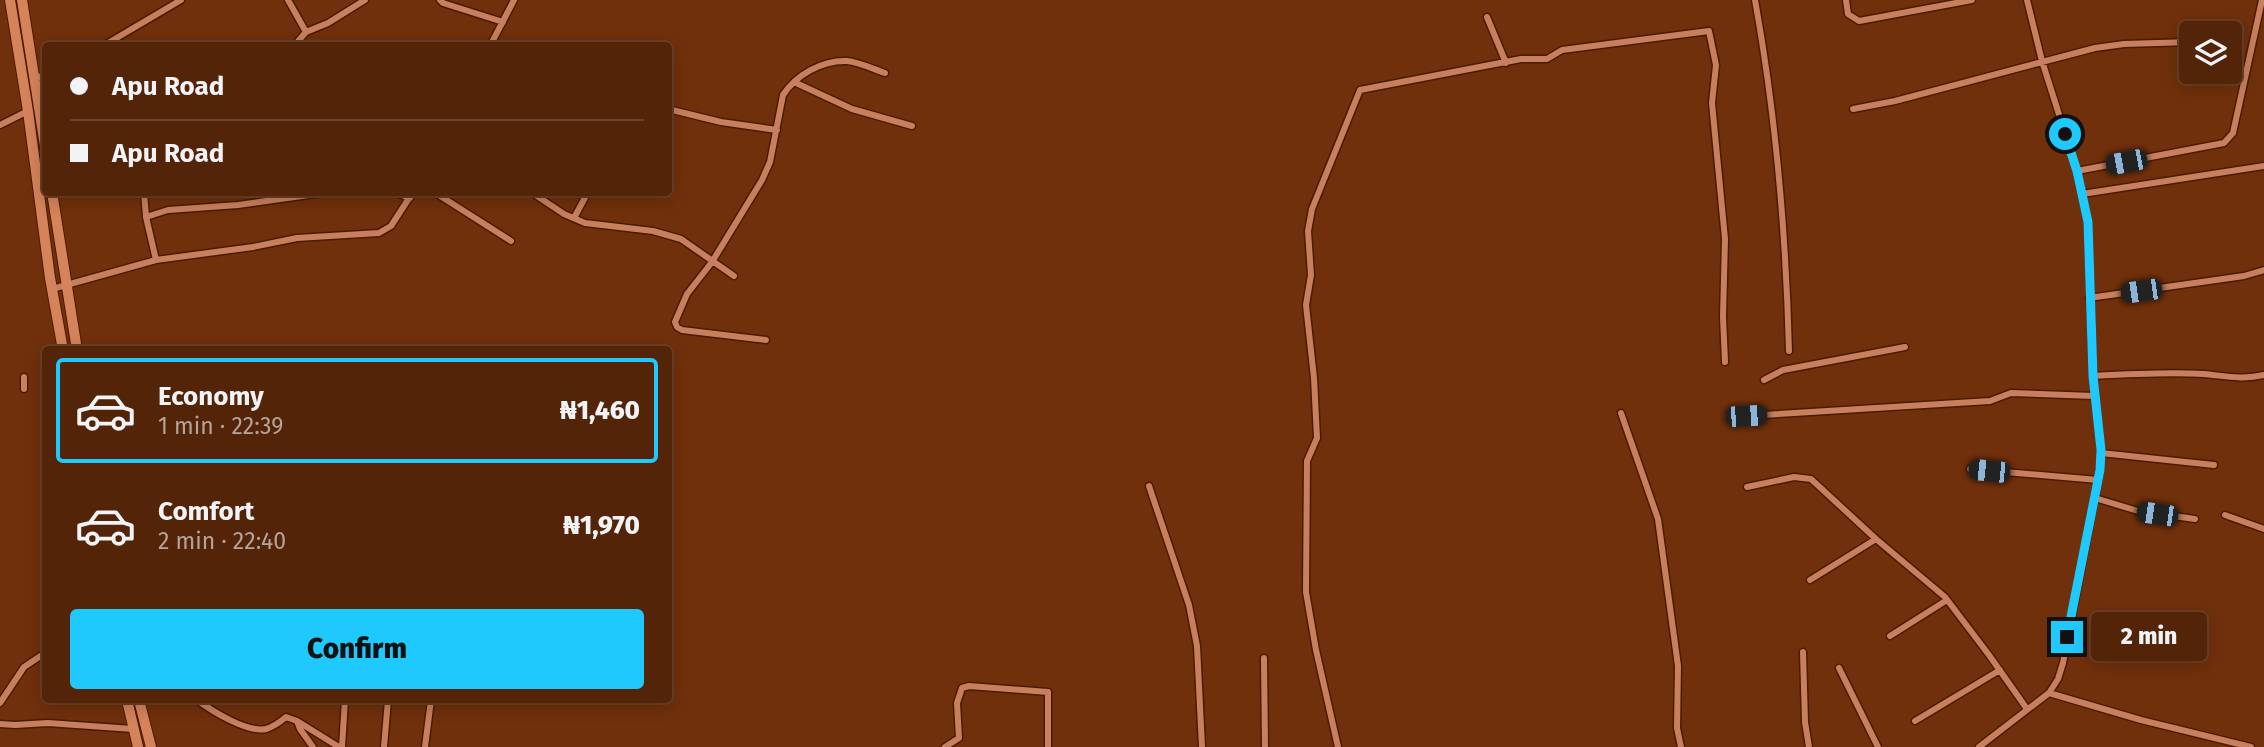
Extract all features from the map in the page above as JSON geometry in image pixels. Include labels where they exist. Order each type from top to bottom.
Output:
[{"type":"main road","points":[[10,0],[62,346]]},
{"type":"main road","points":[[22,0],[42,128]]},
{"type":"main road","points":[[53,196],[76,346]]},
{"type":"main road","points":[[128,703],[138,747]]},
{"type":"main road","points":[[140,703],[151,747]]},
{"type":"street","points":[[110,42],[181,0]]},
{"type":"street","points":[[288,0],[306,32]]},
{"type":"street","points":[[297,42],[306,32],[328,23],[365,0]]},
{"type":"street","points":[[440,0],[503,22]]},
{"type":"street","points":[[493,42],[514,0]]},
{"type":"street","points":[[1755,0],[1781,184],[1789,290],[1789,351]]},
{"type":"street","points":[[1846,0],[1848,14],[1859,21],[1972,0]]},
{"type":"street","points":[[1979,747],[2049,693],[2057,679],[2063,663],[2095,498],[2101,453],[2094,396],[2088,222],[2077,171],[2042,61],[2027,0]]},
{"type":"street","points":[[2077,171],[2224,143],[2233,133],[2262,0]]},
{"type":"street","points":[[1487,17],[1506,63]]},
{"type":"street","points":[[1338,747],[1306,592],[1307,461],[1317,438],[1306,305],[1311,275],[1308,231],[1312,209],[1360,90],[1521,60],[1547,59],[1562,50],[1709,31],[1716,65],[1712,103],[1725,239],[1725,362]]},
{"type":"street","points":[[1853,110],[2114,45],[2179,42]]},
{"type":"street","points":[[766,340],[701,333],[677,327],[675,322],[687,294],[712,262],[762,180],[770,162],[783,95],[806,72],[820,66],[846,61],[885,73]]},
{"type":"street","points":[[34,79],[42,76]]},
{"type":"street","points":[[794,82],[852,109],[912,126]]},
{"type":"street","points":[[672,110],[721,122],[776,130]]},
{"type":"street","points":[[0,125],[28,111]]},
{"type":"street","points":[[2082,194],[2264,166]]},
{"type":"street","points":[[144,196],[146,217],[156,260]]},
{"type":"street","points":[[146,217],[168,211],[302,196]]},
{"type":"street","points":[[52,289],[156,260],[253,247],[297,238],[379,233],[391,226],[411,196]]},
{"type":"street","points":[[440,196],[511,241]]},
{"type":"street","points":[[538,196],[574,218],[601,226],[667,234],[697,248],[712,262],[734,276]]},
{"type":"street","points":[[574,218],[586,196]]},
{"type":"street","points":[[2090,298],[2244,276],[2264,270]]},
{"type":"street","points":[[1764,380],[1783,370],[1905,347]]},
{"type":"street","points":[[2093,376],[2166,373],[2233,378],[2264,375]]},
{"type":"street","points":[[24,377],[24,388]]},
{"type":"street","points":[[1746,416],[1990,401],[2011,393],[2094,396]]},
{"type":"street","points":[[1620,414],[1658,519],[1678,666],[1677,728],[1681,747]]},
{"type":"street","points":[[2101,453],[2214,465]]},
{"type":"street","points":[[1970,469],[2098,480]]},
{"type":"street","points":[[1747,487],[1794,477],[1811,479],[1947,600],[2027,709]]},
{"type":"street","points":[[1149,486],[1189,605],[1197,646],[1202,747]]},
{"type":"street","points":[[2095,498],[2138,511],[2195,519]]},
{"type":"street","points":[[2225,515],[2264,529]]},
{"type":"street","points":[[1810,580],[1876,539]]},
{"type":"street","points":[[1889,636],[1947,600]]},
{"type":"street","points":[[1803,652],[1805,722],[1809,747]]},
{"type":"street","points":[[0,703],[24,667],[42,655]]},
{"type":"street","points":[[1264,658],[1265,747]]},
{"type":"street","points":[[1839,668],[1878,747]]},
{"type":"street","points":[[1915,721],[2000,670]]},
{"type":"street","points":[[945,747],[958,738],[957,703],[962,688],[970,686],[1048,692],[1048,747]]},
{"type":"street","points":[[2049,693],[2141,720],[2251,747]]},
{"type":"street","points":[[201,703],[223,718],[255,728],[263,729],[278,724],[286,717],[297,720],[340,747],[345,703]]},
{"type":"street","points":[[384,747],[388,703]]},
{"type":"street","points":[[425,747],[431,703]]},
{"type":"street","points":[[297,720],[313,747]]},
{"type":"street","points":[[0,724],[48,723],[133,729]]},
{"type":"route","points":[[2065,134],[2077,171],[2088,222],[2094,396],[2101,450],[2100,470],[2067,637]]}]
